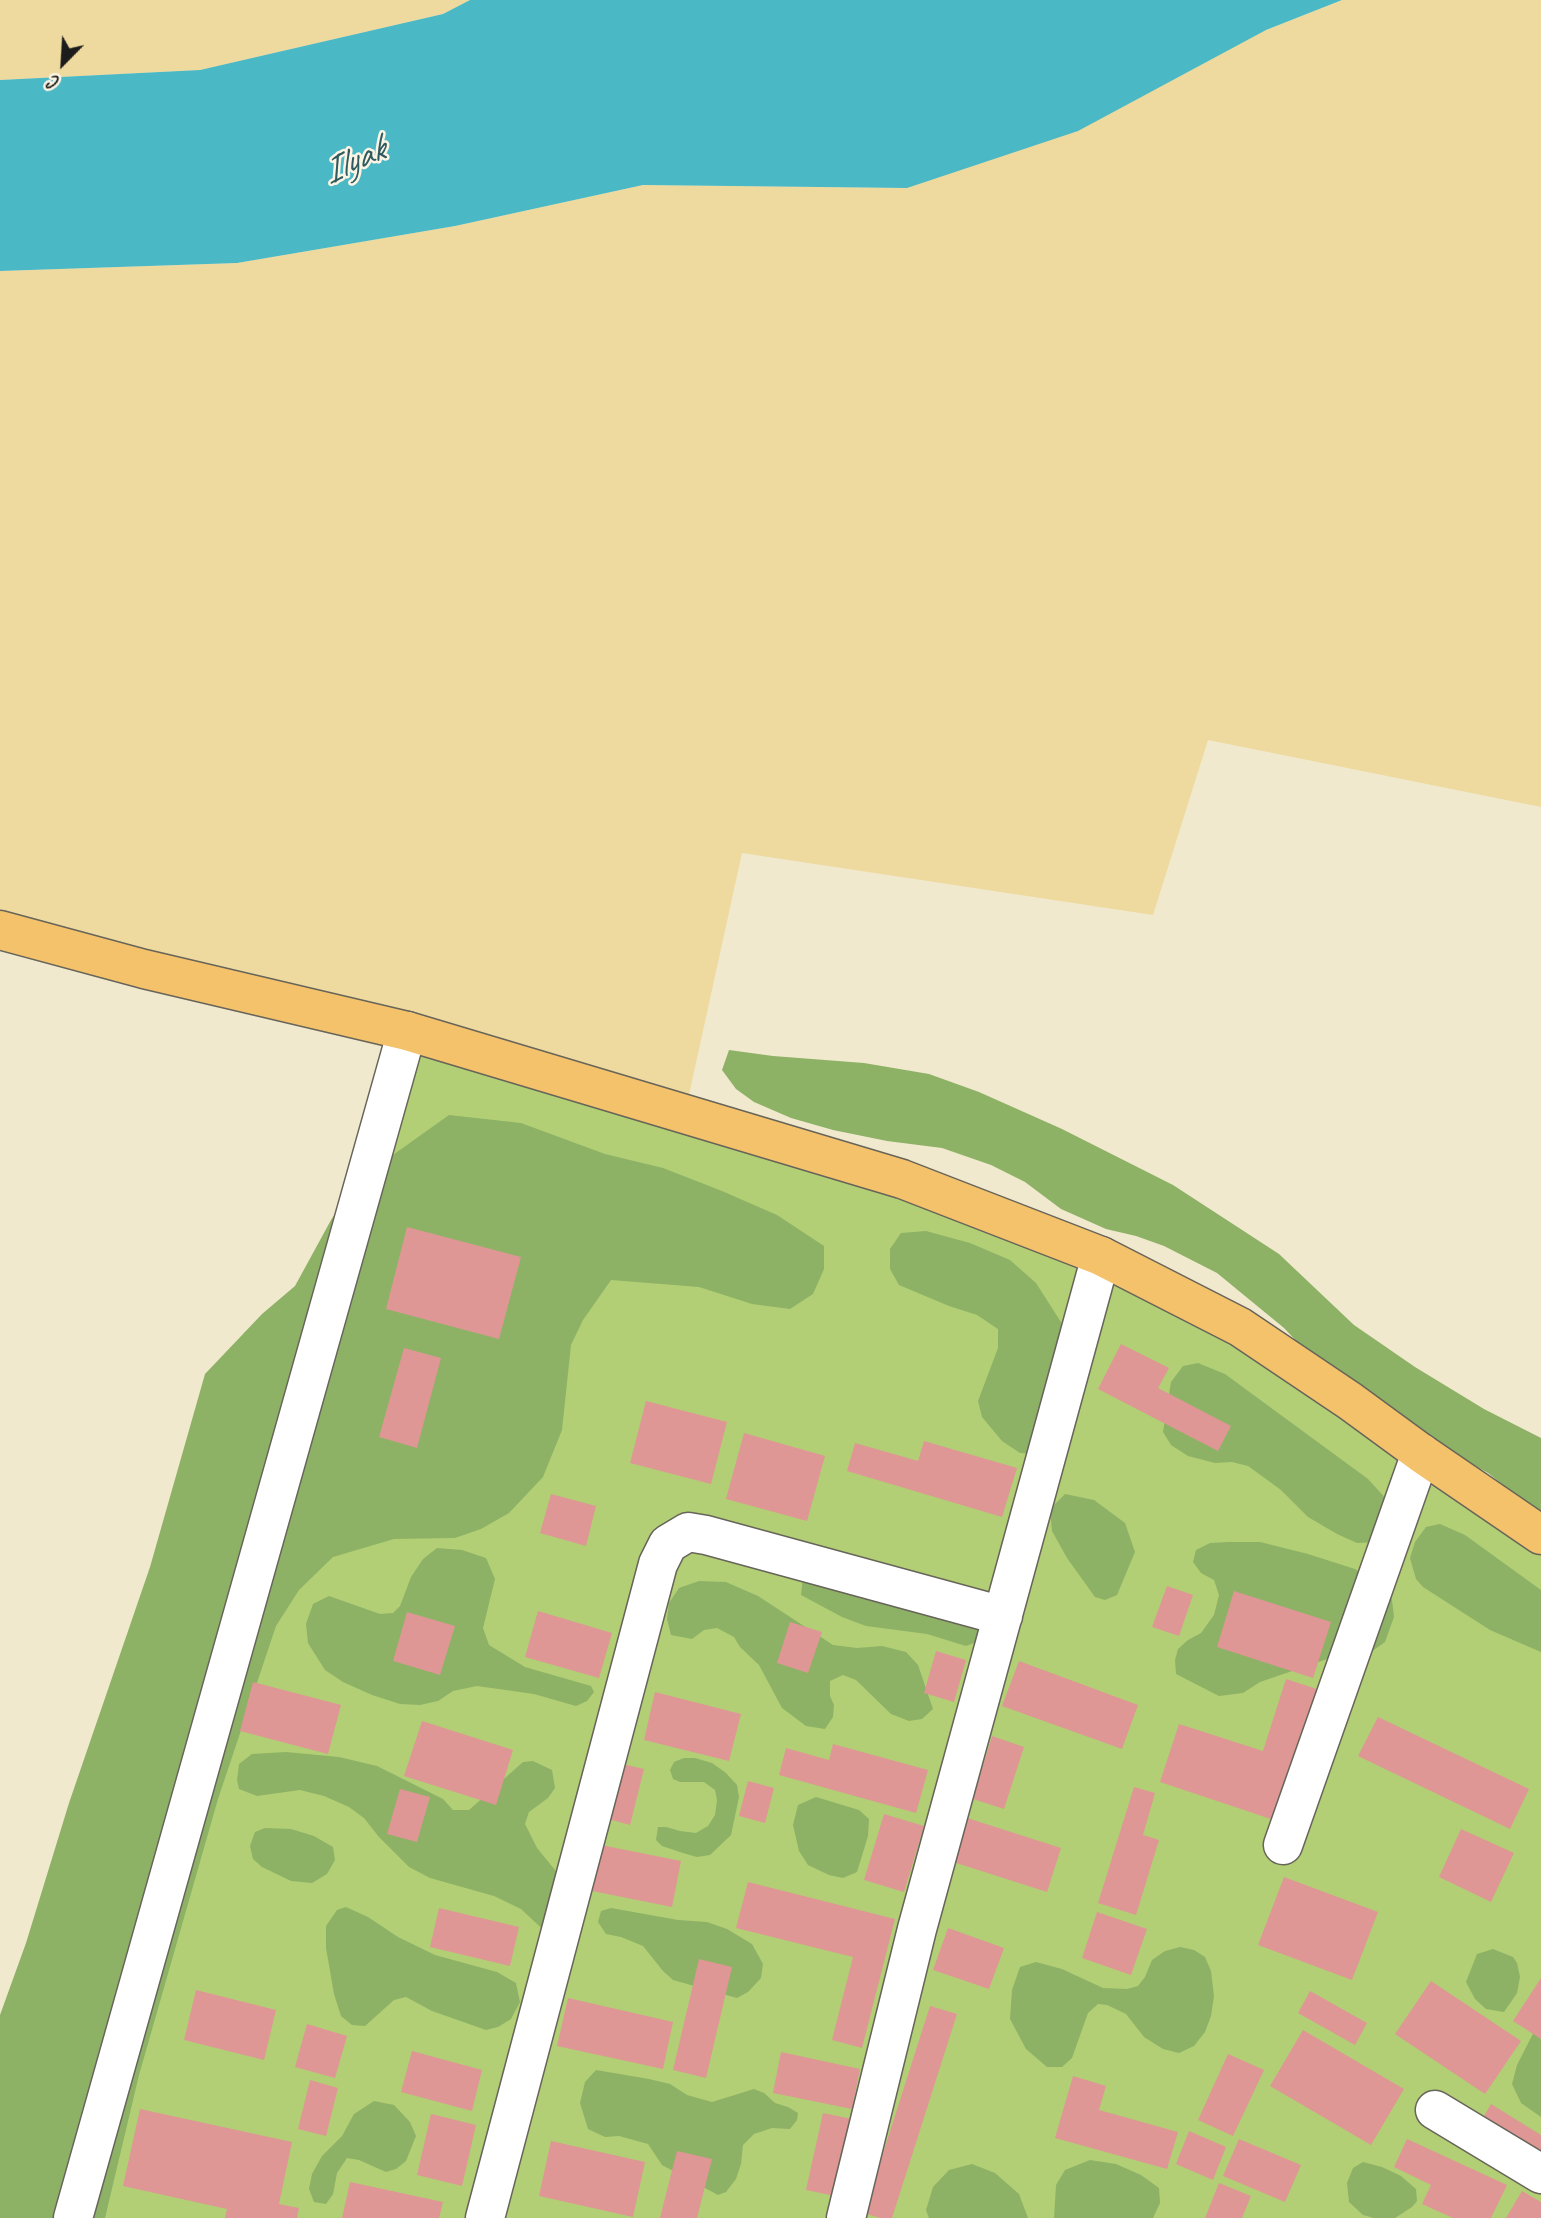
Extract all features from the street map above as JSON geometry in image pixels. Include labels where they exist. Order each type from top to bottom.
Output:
[{"type":"main road","points":[[0,930],[144,969],[407,1031],[902,1179],[1101,1256],[1240,1327],[1541,1535]]},
{"type":"lane","points":[[73,2218],[407,1031]]},
{"type":"lane","points":[[846,2218],[917,1929],[1101,1256]]},
{"type":"lane","points":[[1283,1845],[1421,1452]]},
{"type":"lane","points":[[485,2218],[658,1564],[668,1544],[688,1532],[706,1535],[1003,1616]]},
{"type":"lane","points":[[1435,2110],[1541,2174]]},
{"type":"green space","points":[[412,1043],[683,1122],[907,1160],[1106,1244],[1541,1549],[1541,2218],[82,2218]]},
{"type":"green space","points":[[729,1050],[864,1063],[929,1074],[979,1092],[1062,1129],[1173,1185],[1279,1254],[1354,1325],[1415,1367],[1484,1409],[1541,1438],[1541,1515],[1488,1473],[1379,1412],[1321,1367],[1284,1328],[1217,1273],[1164,1246],[1106,1229],[1061,1209],[1025,1182],[991,1165],[942,1148],[833,1130],[791,1118],[754,1102],[736,1089],[722,1070]]},
{"type":"green space","points":[[449,1115],[521,1123],[605,1154],[663,1168],[722,1191],[777,1215],[824,1246],[824,1269],[813,1294],[790,1309],[752,1304],[699,1287],[611,1280],[583,1320],[571,1345],[562,1430],[543,1477],[509,1513],[481,1529],[455,1538],[394,1539],[333,1557],[299,1590],[276,1626],[218,1799],[139,2075],[105,2218],[0,2218],[0,2015],[150,1567],[205,1374],[262,1314],[295,1286],[355,1182]]},
{"type":"green space","points":[[926,1231],[970,1243],[1010,1260],[1036,1283],[1082,1355],[1055,1455],[1020,1453],[1002,1441],[982,1417],[978,1401],[998,1348],[998,1329],[977,1315],[899,1285],[890,1269],[890,1249],[901,1233]]},
{"type":"green space","points":[[1198,1363],[1225,1374],[1368,1479],[1388,1501],[1378,1542],[1357,1543],[1337,1534],[1308,1517],[1281,1490],[1248,1466],[1232,1462],[1215,1463],[1188,1456],[1171,1445],[1163,1432],[1171,1382],[1183,1366]]},
{"type":"green space","points":[[1065,1494],[1094,1500],[1125,1523],[1135,1552],[1117,1595],[1105,1600],[1095,1597],[1067,1558],[1052,1531],[1050,1509]]},
{"type":"green space","points":[[1440,1524],[1465,1535],[1541,1590],[1541,1652],[1490,1630],[1423,1587],[1416,1579],[1410,1558],[1415,1542],[1426,1527]]},
{"type":"green space","points":[[1260,1542],[1355,1569],[1389,1592],[1394,1617],[1385,1642],[1371,1652],[1336,1656],[1260,1682],[1243,1693],[1219,1696],[1176,1674],[1175,1660],[1178,1649],[1201,1633],[1214,1615],[1219,1595],[1214,1580],[1201,1573],[1193,1562],[1196,1550],[1210,1543]]},
{"type":"green space","points":[[437,1548],[462,1550],[486,1558],[495,1579],[483,1628],[489,1645],[525,1667],[591,1686],[594,1692],[587,1701],[576,1706],[534,1694],[477,1686],[453,1691],[438,1701],[420,1705],[400,1704],[343,1682],[325,1670],[308,1643],[306,1624],[313,1604],[329,1596],[380,1614],[393,1613],[400,1606],[411,1577],[423,1559]]},
{"type":"green space","points":[[804,1568],[983,1628],[974,1643],[966,1646],[927,1634],[866,1626],[842,1617],[801,1595]]},
{"type":"green space","points":[[699,1581],[726,1582],[758,1596],[833,1645],[857,1648],[882,1646],[906,1652],[918,1665],[933,1709],[922,1719],[909,1721],[891,1714],[856,1680],[843,1675],[830,1681],[833,1717],[825,1729],[806,1726],[782,1708],[759,1665],[740,1647],[734,1637],[717,1628],[704,1630],[692,1639],[671,1635],[667,1619],[669,1603],[679,1588]]},
{"type":"green space","points":[[286,1752],[339,1757],[377,1766],[443,1799],[453,1810],[469,1810],[523,1762],[533,1761],[552,1770],[555,1788],[548,1798],[529,1812],[525,1824],[537,1848],[559,1875],[564,1949],[521,1909],[494,1896],[430,1878],[409,1867],[364,1818],[349,1807],[324,1796],[300,1790],[257,1796],[239,1789],[239,1764],[252,1754]]},
{"type":"green space","points":[[684,1758],[712,1763],[737,1785],[739,1797],[731,1835],[710,1855],[697,1857],[662,1846],[656,1840],[658,1827],[696,1833],[708,1826],[715,1815],[715,1790],[704,1782],[680,1782],[673,1779],[670,1770],[674,1762]]},
{"type":"green space","points":[[816,1797],[859,1810],[869,1819],[868,1836],[857,1872],[843,1878],[829,1875],[808,1865],[799,1851],[793,1825],[798,1805]]},
{"type":"green space","points":[[265,1828],[291,1829],[314,1836],[333,1847],[335,1860],[327,1874],[312,1883],[291,1881],[262,1867],[253,1859],[250,1846],[255,1832]]},
{"type":"green space","points":[[346,1907],[435,1955],[497,1972],[516,1983],[520,2002],[511,2019],[486,2030],[432,2011],[406,1997],[394,2000],[365,2026],[352,2025],[341,2016],[326,1948],[326,1926],[337,1910]]},
{"type":"green space","points":[[611,1908],[678,1920],[707,1922],[727,1929],[752,1944],[763,1964],[761,1978],[748,1992],[737,1998],[673,1980],[643,1946],[606,1934],[598,1922],[601,1911]]},
{"type":"green space","points":[[1180,1947],[1194,1950],[1205,1957],[1211,1971],[1214,1996],[1211,2016],[1205,2032],[1194,2046],[1179,2053],[1163,2049],[1144,2037],[1126,2014],[1098,2004],[1088,2013],[1072,2058],[1062,2067],[1047,2067],[1026,2049],[1010,2019],[1012,1990],[1020,1967],[1036,1962],[1062,1969],[1103,1988],[1127,1989],[1138,1986],[1152,1960],[1165,1951]]},
{"type":"green space","points":[[1493,1949],[1513,1957],[1520,1977],[1517,1993],[1504,2012],[1486,2009],[1475,1999],[1466,1982],[1477,1954]]},
{"type":"green space","points":[[1541,2018],[1541,2117],[1521,2103],[1512,2084],[1517,2065]]},
{"type":"green space","points":[[596,2070],[670,2084],[687,2095],[712,2102],[754,2089],[764,2093],[775,2103],[798,2113],[797,2120],[790,2129],[772,2128],[754,2134],[743,2145],[736,2179],[726,2192],[718,2195],[662,2165],[648,2144],[619,2136],[605,2137],[588,2129],[580,2103],[585,2082]]},
{"type":"green space","points":[[374,2101],[394,2105],[410,2122],[416,2136],[406,2161],[396,2169],[386,2172],[359,2160],[347,2158],[337,2173],[333,2194],[326,2204],[314,2202],[309,2189],[312,2174],[322,2156],[342,2136],[354,2114]]},
{"type":"green space","points":[[1090,2160],[1116,2164],[1141,2175],[1159,2188],[1160,2203],[1153,2218],[1054,2218],[1056,2185],[1065,2170]]},
{"type":"green space","points":[[1363,2162],[1401,2176],[1416,2189],[1417,2201],[1395,2218],[1363,2215],[1349,2202],[1347,2183],[1353,2168]]},
{"type":"green space","points":[[972,2164],[995,2173],[1019,2194],[1028,2218],[929,2218],[926,2210],[933,2187],[949,2170]]},
{"type":"sand","points":[[0,0],[470,0],[443,14],[200,70],[0,80]]},
{"type":"sand","points":[[1342,0],[1541,0],[1541,807],[1208,740],[1153,915],[742,853],[683,1122],[0,933],[0,271],[237,263],[455,226],[643,185],[907,188],[1266,30]]},
{"type":"water","name":"Ilyak","points":[[470,0],[1342,0],[1266,30],[1078,131],[907,188],[643,185],[455,226],[237,263],[0,271],[0,80],[200,70],[443,14]]},
{"type":"building","points":[[407,1227],[521,1257],[499,1339],[386,1309]]},
{"type":"building","points":[[1121,1344],[1169,1368],[1158,1388],[1231,1426],[1218,1451],[1098,1389]]},
{"type":"building","points":[[404,1348],[441,1358],[417,1448],[379,1437]]},
{"type":"building","points":[[646,1401],[727,1422],[711,1484],[630,1463]]},
{"type":"building","points":[[744,1433],[825,1456],[807,1521],[726,1499]]},
{"type":"building","points":[[924,1441],[1017,1468],[1002,1517],[847,1471],[855,1443],[918,1461]]},
{"type":"building","points":[[551,1494],[596,1506],[586,1546],[540,1533]]},
{"type":"building","points":[[1167,1586],[1193,1595],[1179,1636],[1152,1627]]},
{"type":"building","points":[[1234,1591],[1331,1622],[1313,1678],[1217,1647]]},
{"type":"building","points":[[538,1611],[612,1633],[599,1678],[525,1657]]},
{"type":"building","points":[[407,1612],[455,1626],[440,1675],[393,1661]]},
{"type":"building","points":[[790,1622],[822,1632],[808,1673],[777,1663]]},
{"type":"building","points":[[936,1651],[966,1660],[954,1702],[924,1693]]},
{"type":"building","points":[[1019,1661],[1138,1705],[1122,1749],[1002,1706]]},
{"type":"building","points":[[1286,1679],[1320,1690],[1277,1821],[1160,1782],[1179,1724],[1263,1751]]},
{"type":"building","points":[[253,1682],[341,1705],[328,1754],[240,1731]]},
{"type":"building","points":[[655,1692],[741,1714],[729,1761],[644,1740]]},
{"type":"building","points":[[1378,1717],[1529,1789],[1510,1829],[1358,1756]]},
{"type":"building","points":[[422,1721],[513,1750],[496,1805],[404,1776]]},
{"type":"building","points":[[992,1736],[1024,1747],[1004,1809],[973,1799]]},
{"type":"building","points":[[833,1744],[928,1770],[916,1813],[779,1775],[786,1748],[829,1760]]},
{"type":"building","points":[[622,1764],[644,1769],[630,1825],[608,1819]]},
{"type":"building","points":[[748,1781],[774,1788],[765,1823],[739,1816]]},
{"type":"building","points":[[1134,1787],[1155,1793],[1143,1835],[1159,1840],[1136,1915],[1098,1903]]},
{"type":"building","points":[[400,1789],[430,1797],[417,1842],[387,1834]]},
{"type":"building","points":[[884,1814],[924,1826],[904,1892],[864,1880]]},
{"type":"building","points":[[961,1816],[1061,1848],[1047,1892],[947,1860]]},
{"type":"building","points":[[1461,1829],[1514,1853],[1491,1902],[1439,1877]]},
{"type":"building","points":[[601,1845],[681,1861],[672,1907],[592,1891]]},
{"type":"building","points":[[1284,1877],[1378,1912],[1352,1980],[1258,1945]]},
{"type":"building","points":[[748,1882],[895,1919],[862,2048],[832,2040],[853,1957],[736,1928]]},
{"type":"building","points":[[439,1908],[519,1927],[510,1966],[430,1947]]},
{"type":"building","points":[[1097,1912],[1147,1929],[1131,1975],[1082,1958]]},
{"type":"building","points":[[948,1928],[1004,1948],[989,1989],[933,1970]]},
{"type":"building","points":[[699,1959],[732,1967],[706,2078],[673,2070]]},
{"type":"building","points":[[1541,1978],[1541,2039],[1513,2021]]},
{"type":"building","points":[[1431,1981],[1521,2041],[1485,2094],[1395,2034]]},
{"type":"building","points":[[196,1990],[276,2010],[264,2060],[184,2040]]},
{"type":"building","points":[[1310,1991],[1367,2023],[1355,2045],[1298,2013]]},
{"type":"building","points":[[568,1998],[673,2022],[663,2069],[557,2046]]},
{"type":"building","points":[[930,2006],[957,2014],[892,2218],[880,2218],[864,2213]]},
{"type":"building","points":[[307,2024],[347,2036],[335,2078],[295,2067]]},
{"type":"building","points":[[1303,2030],[1404,2089],[1371,2145],[1270,2086]]},
{"type":"building","points":[[412,2051],[482,2070],[472,2111],[401,2092]]},
{"type":"building","points":[[781,2052],[860,2069],[852,2109],[773,2093]]},
{"type":"building","points":[[1228,2054],[1264,2070],[1233,2136],[1198,2120]]},
{"type":"building","points":[[1073,2076],[1106,2086],[1099,2110],[1178,2132],[1167,2169],[1055,2138]]},
{"type":"building","points":[[310,2080],[338,2088],[326,2136],[298,2129]]},
{"type":"building","points":[[1491,2104],[1541,2135],[1541,2154],[1476,2130]]},
{"type":"building","points":[[140,2109],[292,2142],[279,2204],[299,2208],[297,2218],[225,2218],[227,2209],[123,2186]]},
{"type":"building","points":[[823,2113],[852,2119],[835,2196],[806,2190]]},
{"type":"building","points":[[431,2114],[476,2125],[462,2186],[417,2175]]},
{"type":"building","points":[[1189,2131],[1226,2147],[1213,2180],[1176,2164]]},
{"type":"building","points":[[1239,2139],[1301,2165],[1285,2202],[1223,2176]]},
{"type":"building","points":[[1407,2139],[1507,2185],[1491,2218],[1453,2218],[1422,2204],[1431,2185],[1394,2167]]},
{"type":"building","points":[[551,2141],[645,2162],[633,2217],[539,2196]]},
{"type":"building","points":[[677,2151],[712,2159],[697,2218],[660,2218]]},
{"type":"building","points":[[350,2182],[443,2202],[439,2218],[342,2218]]},
{"type":"building","points":[[1219,2183],[1251,2196],[1242,2218],[1205,2218]]},
{"type":"building","points":[[1522,2191],[1541,2202],[1541,2218],[1506,2218]]}]
